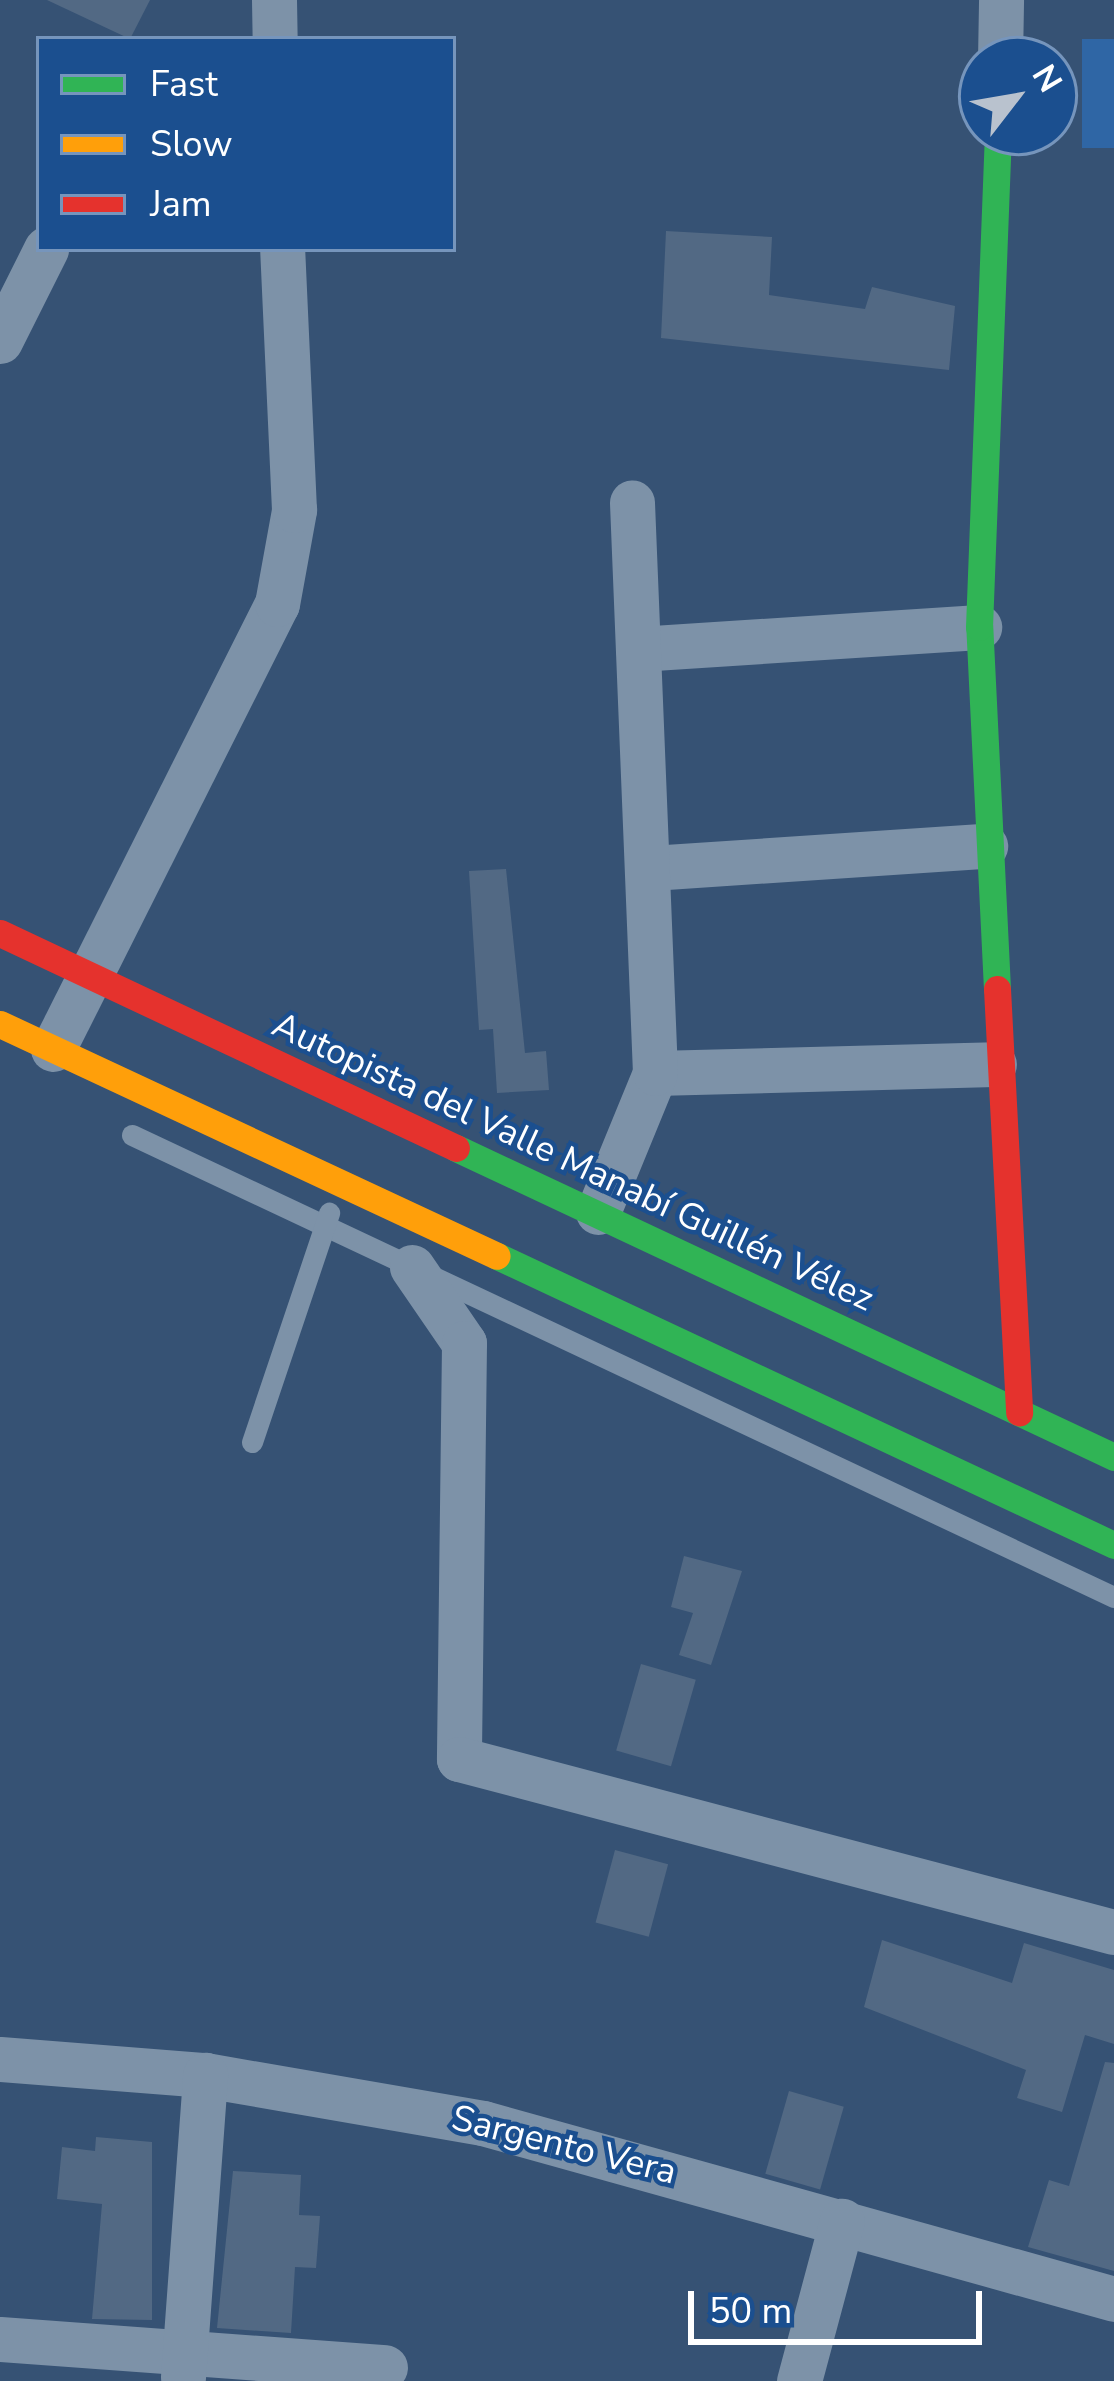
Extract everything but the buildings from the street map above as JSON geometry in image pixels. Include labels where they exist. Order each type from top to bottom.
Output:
[{"type":"main road","points":[[997,156],[979,627],[994,1064],[1019,1412]]},
{"type":"main road","name":"Autopista del Valle Manabí Guillén Vélez","points":[[0,933],[1114,1457]]},
{"type":"main road","points":[[0,1024],[1114,1544]]},
{"type":"street","points":[[274,0],[275,36]]},
{"type":"street","points":[[1000,36],[1001,0]]},
{"type":"street","points":[[0,341],[44,252]]},
{"type":"street","points":[[53,1049],[259,651],[291,555],[282,252]]},
{"type":"street","points":[[598,1212],[655,1073],[651,868],[632,502]]},
{"type":"street","points":[[638,649],[979,627]]},
{"type":"street","points":[[651,868],[986,846]]},
{"type":"street","points":[[655,1073],[994,1064]]},
{"type":"street","points":[[412,1267],[464,1343],[459,1759],[1114,1932]]},
{"type":"street","name":"Sargento Vera","points":[[0,2060],[205,2075],[483,2123],[1114,2299]]},
{"type":"street","points":[[184,2367],[205,2075]]},
{"type":"street","points":[[799,2381],[842,2221]]},
{"type":"street","points":[[0,2339],[184,2367],[385,2367]]},
{"type":"lane","points":[[132,1135],[1114,1597]]},
{"type":"lane","points":[[252,1442],[339,1184]]},
{"type":"lane","points":[[464,1343],[478,1298]]},
{"type":"shaded area","points":[[1082,39],[1114,39],[1114,148],[1082,148]]},
{"type":"traffic: fast","points":[[997,156],[979,627],[997,989]]},
{"type":"traffic: fast","points":[[456,1148],[1114,1457]]},
{"type":"traffic: fast","points":[[497,1256],[1114,1545]]},
{"type":"traffic: slow","points":[[0,1024],[497,1256]]},
{"type":"traffic: jam","points":[[0,933],[456,1148]]},
{"type":"traffic: jam","points":[[997,989],[1019,1412]]}]
